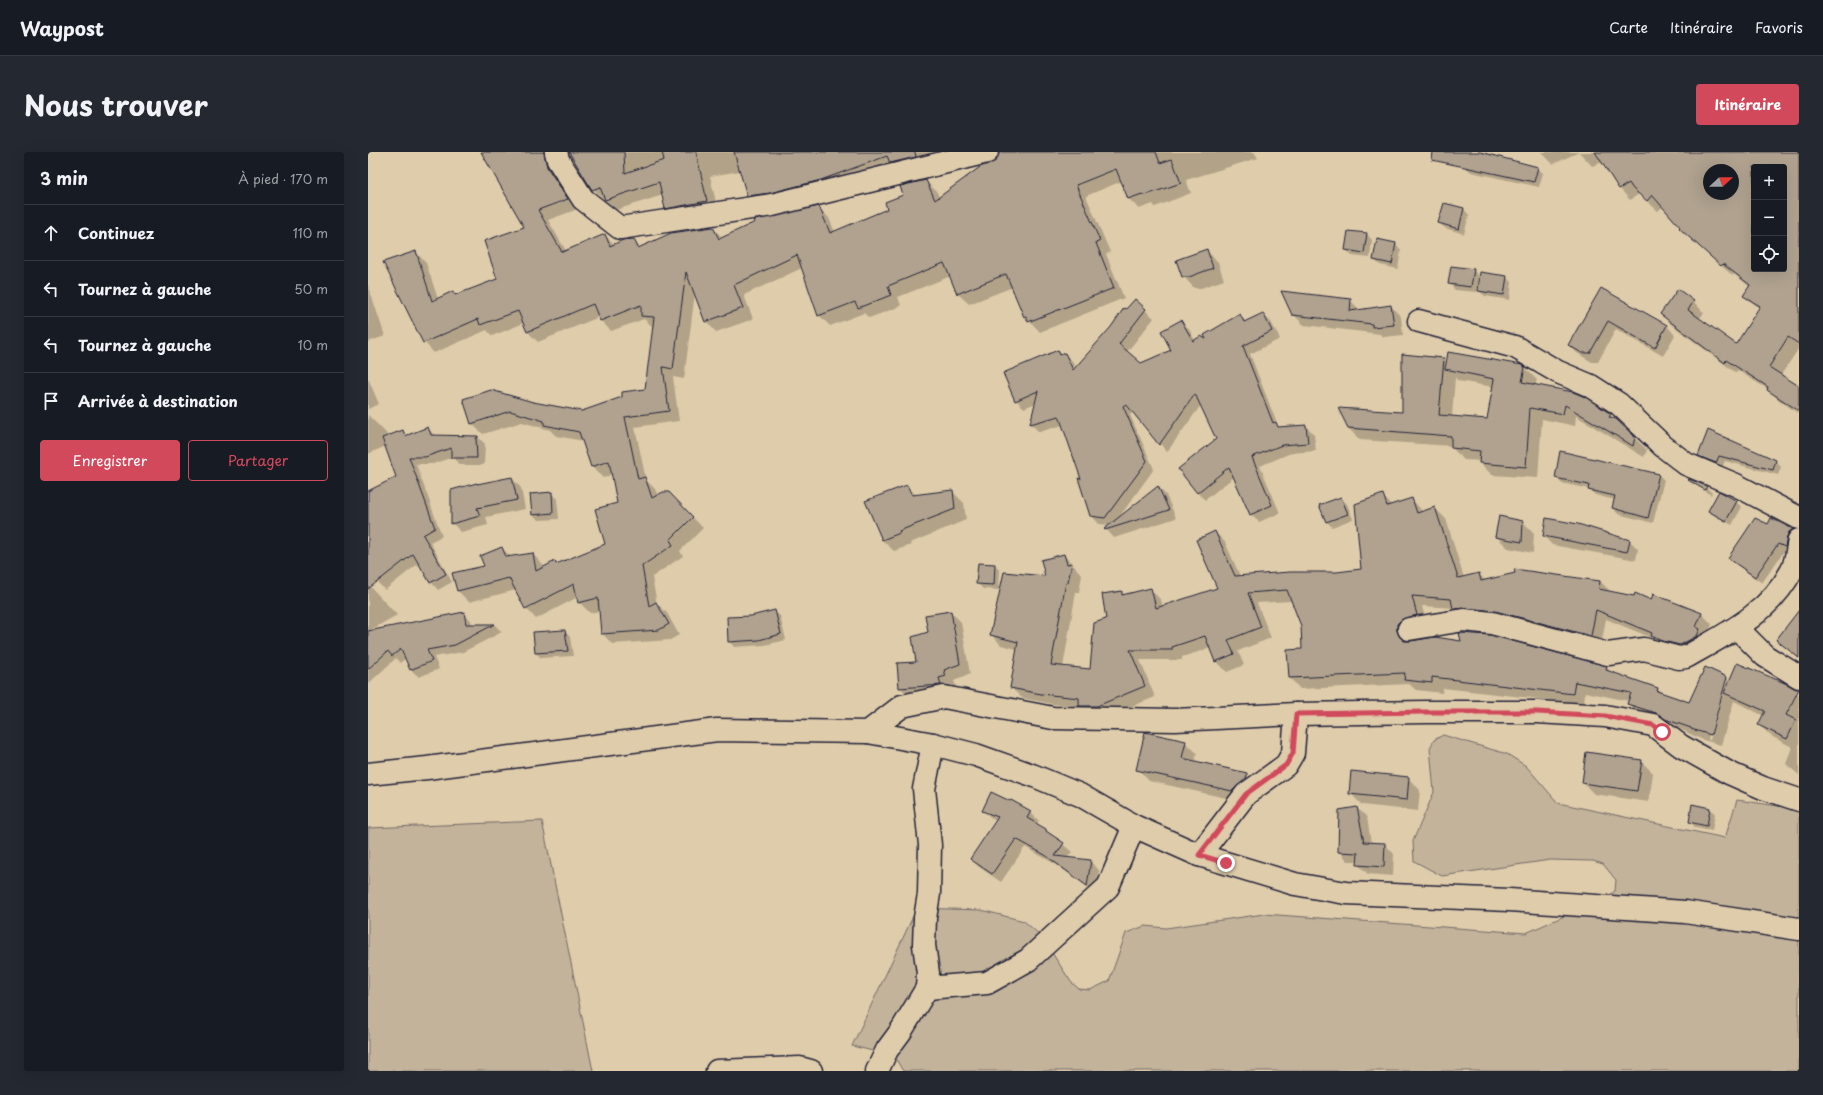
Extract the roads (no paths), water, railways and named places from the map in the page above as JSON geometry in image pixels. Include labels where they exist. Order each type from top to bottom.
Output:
[{"type":"street","points":[[556,152],[558,160],[583,199],[620,228],[772,205],[987,152]]},
{"type":"street","points":[[1419,321],[1514,347],[1558,372],[1591,386],[1618,404],[1663,446],[1686,464],[1736,485],[1799,518]]},
{"type":"street","points":[[1409,629],[1464,620],[1492,623],[1608,654],[1644,649],[1679,658],[1686,657],[1737,628],[1764,608],[1776,594],[1792,569],[1799,540]]},
{"type":"street","points":[[1737,628],[1765,656],[1799,677]]},
{"type":"street","points":[[868,732],[902,706],[944,697],[1053,718],[1175,720],[1296,714],[1521,712],[1605,716],[1653,725],[1680,746],[1729,773],[1763,788],[1799,800]]},
{"type":"street","points":[[1199,855],[1246,794],[1286,765],[1293,753],[1296,714]]},
{"type":"street","points":[[368,774],[427,768],[717,730],[868,732],[933,744],[976,756],[1032,775],[1080,795],[1134,826],[1199,855],[1295,884],[1346,893],[1510,900],[1685,912],[1799,929]]},
{"type":"street","points":[[877,1071],[887,1050],[902,1031],[927,988],[928,973],[924,945],[925,918],[929,894],[930,845],[924,789],[933,744]]},
{"type":"street","points":[[927,988],[987,983],[1028,960],[1108,887],[1134,826]]},
{"type":"street","points":[[717,1071],[800,1068],[811,1071]]}]
